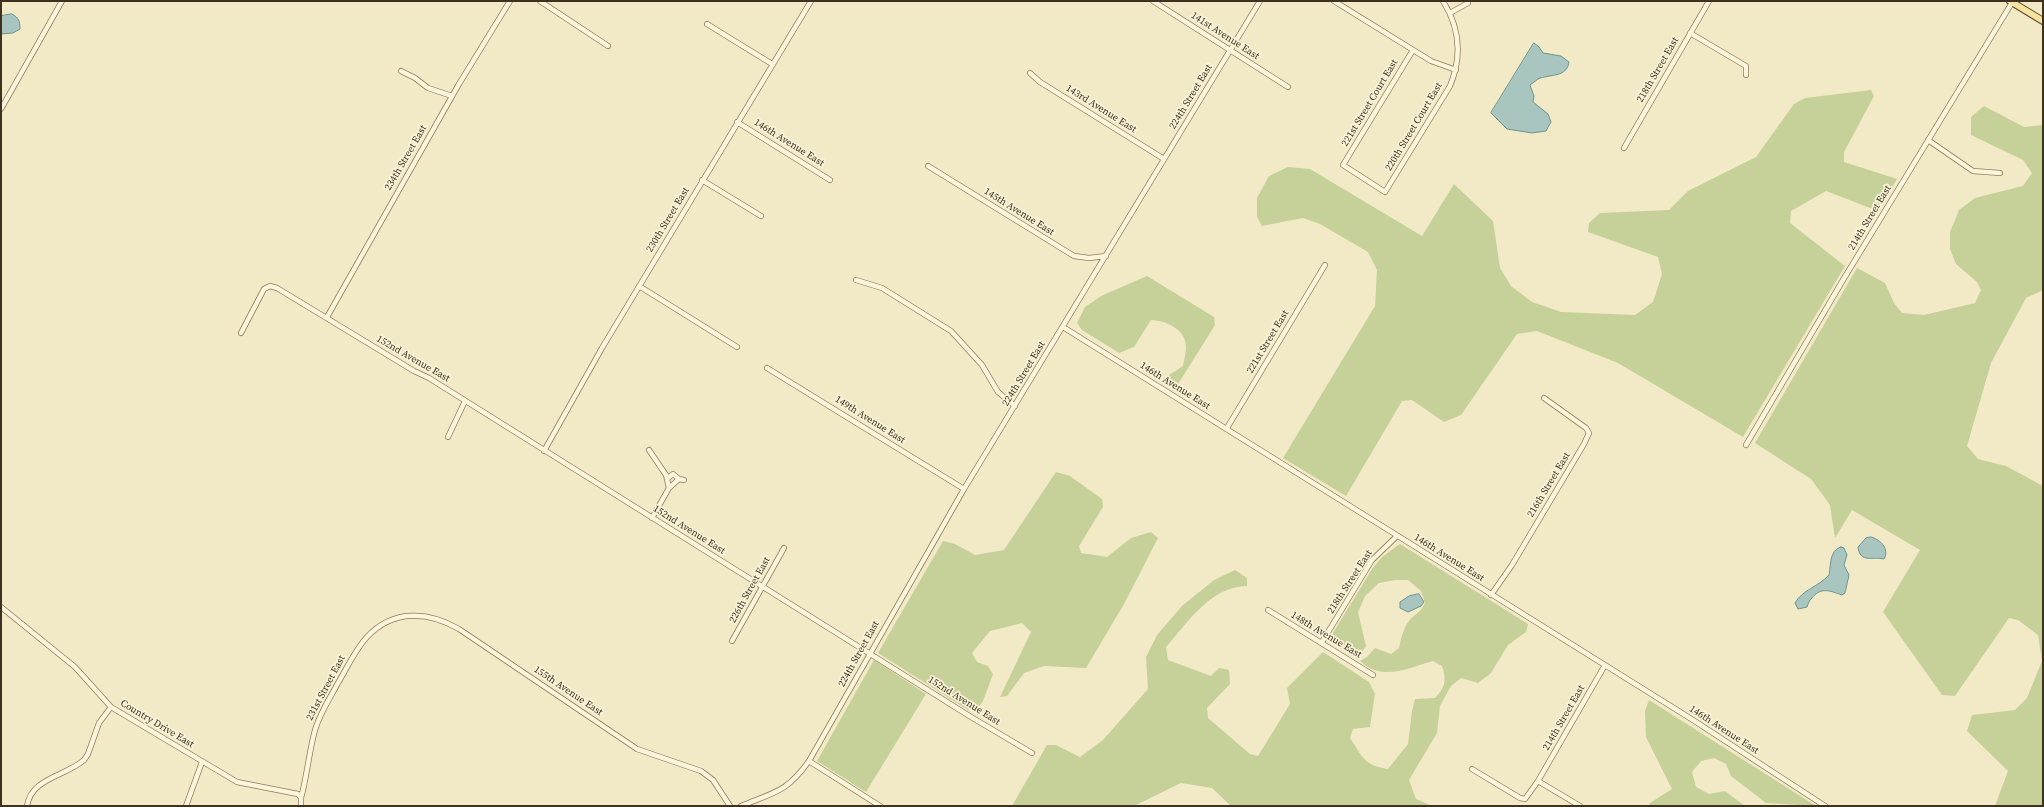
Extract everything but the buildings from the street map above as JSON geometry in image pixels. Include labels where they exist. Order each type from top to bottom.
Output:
[{"type":"main road","points":[[2012,2],[2043,21]]},
{"type":"street","points":[[1,110],[62,1]]},
{"type":"street","name":"234th Street East","points":[[327,317],[452,96],[510,1]]},
{"type":"street","points":[[540,1],[608,46]]},
{"type":"street","name":"230th Street East","points":[[544,451],[639,286],[811,1]]},
{"type":"street","name":"141st Avenue East","points":[[1153,1],[1226,46],[1230,51],[1288,87]]},
{"type":"street","name":"224th Street East","points":[[809,761],[964,489],[1260,1]]},
{"type":"street","points":[[1334,1],[1435,63],[1456,70]]},
{"type":"street","name":"220th Street Court East","points":[[1385,192],[1448,89],[1456,70],[1458,42],[1454,23],[1443,1]]},
{"type":"street","name":"218th Street East","points":[[1624,148],[1709,1]]},
{"type":"street","name":"214th Street East","points":[[1746,445],[1835,293],[2012,2]]},
{"type":"street","points":[[1450,13],[1468,3]]},
{"type":"street","points":[[707,24],[772,64]]},
{"type":"street","points":[[1690,33],[1746,66],[1746,75]]},
{"type":"street","name":"221st Street Court East","points":[[1385,192],[1343,166],[1413,50]]},
{"type":"street","points":[[401,71],[415,78],[428,88],[452,96]]},
{"type":"street","name":"143rd Avenue East","points":[[1030,72],[1040,82],[1164,159]]},
{"type":"street","name":"146th Avenue East","points":[[737,122],[830,180]]},
{"type":"street","points":[[1928,140],[1973,171],[2000,173]]},
{"type":"street","name":"145th Avenue East","points":[[928,166],[1074,256],[1089,258],[1106,256]]},
{"type":"street","points":[[702,180],[761,216]]},
{"type":"street","name":"221st Street East","points":[[1227,428],[1325,265]]},
{"type":"street","points":[[856,280],[882,288],[951,331],[982,366],[998,392],[1014,406]]},
{"type":"street","points":[[241,333],[261,293],[270,286],[327,317]]},
{"type":"street","points":[[639,286],[737,347]]},
{"type":"street","name":"152nd Avenue East","points":[[327,317],[1032,753]]},
{"type":"street","name":"146th Avenue East","points":[[1063,327],[1605,665],[1825,806]]},
{"type":"street","name":"149th Avenue East","points":[[767,368],[964,489]]},
{"type":"street","name":"216th Street East","points":[[1491,595],[1512,564],[1584,444],[1589,433],[1586,428],[1544,398]]},
{"type":"street","points":[[448,437],[464,401]]},
{"type":"street","points":[[649,450],[668,478],[668,488]]},
{"type":"street","points":[[668,478],[674,474],[678,479],[684,480]]},
{"type":"street","points":[[652,518],[668,488],[678,479]]},
{"type":"street","name":"218th Street East","points":[[1322,642],[1372,560],[1397,536]]},
{"type":"street","name":"226th Street East","points":[[732,641],[784,548]]},
{"type":"street","name":"Country Drive East","points":[[1,607],[75,667],[111,707],[237,782],[296,793],[301,798]]},
{"type":"street","name":"148th Avenue East","points":[[1268,610],[1322,642],[1373,675]]},
{"type":"street","name":"155th Avenue East","points":[[386,622],[411,616],[431,616],[445,621],[637,749],[701,771],[713,780],[730,806]]},
{"type":"street","name":"231st Street East","points":[[301,798],[314,735],[322,714],[361,644],[372,632],[386,622]]},
{"type":"street","name":"214th Street East","points":[[1538,781],[1605,665]]},
{"type":"street","points":[[27,806],[30,795],[38,786],[84,760],[88,754],[99,723],[111,707]]},
{"type":"street","points":[[741,806],[786,787],[800,774],[809,761],[880,806]]},
{"type":"street","points":[[186,806],[202,762]]},
{"type":"street","points":[[1472,769],[1524,799],[1528,796],[1538,781],[1580,806]]},
{"type":"street","points":[[301,798],[301,806]]},
{"type":"green space","points":[[1871,90],[1874,96],[1844,152],[1844,162],[1897,179],[1878,211],[1826,191],[1791,211],[1790,223],[1845,266],[1743,437],[1618,363],[1537,331],[1517,334],[1461,415],[1444,422],[1412,400],[1402,401],[1346,496],[1283,458],[1375,306],[1377,270],[1368,252],[1320,224],[1303,218],[1262,226],[1257,217],[1257,198],[1269,176],[1288,167],[1310,169],[1422,236],[1454,184],[1493,221],[1500,268],[1511,286],[1532,302],[1561,312],[1635,315],[1653,302],[1662,274],[1658,257],[1588,232],[1589,223],[1600,213],[1669,210],[1688,191],[1756,157],[1794,104],[1805,98]]},
{"type":"green space","points":[[1984,106],[2024,127],[2043,125],[2043,290],[2026,298],[1991,363],[1967,446],[1978,459],[2006,466],[2043,486],[2043,806],[1995,806],[2008,771],[1967,731],[1972,715],[2015,710],[2027,698],[2042,661],[2038,635],[2018,620],[2009,618],[1955,696],[1942,695],[1883,612],[1920,550],[1852,510],[1835,538],[1830,505],[1811,479],[1755,443],[1857,268],[1885,283],[1894,303],[1902,313],[1924,315],[1975,303],[1981,290],[1977,282],[1956,264],[1950,249],[1950,232],[1959,210],[1975,198],[2023,186],[2032,173],[2023,160],[1971,135],[1971,117]]},
{"type":"green space","points":[[1147,276],[1214,317],[1215,325],[1175,389],[1160,381],[1183,366],[1186,349],[1185,341],[1183,335],[1174,327],[1163,322],[1151,320],[1134,347],[1119,353],[1082,330],[1077,323],[1085,307],[1101,296]]},
{"type":"green space","points":[[1056,472],[1070,476],[1102,499],[1103,507],[1079,546],[1081,553],[1107,557],[1131,538],[1151,532],[1158,538],[1124,604],[1086,668],[1044,666],[1024,673],[1007,696],[1000,697],[1031,632],[1022,623],[990,631],[972,653],[977,662],[988,666],[993,674],[983,701],[977,709],[968,710],[878,653],[943,541],[955,544],[975,555],[1004,550]]},
{"type":"green space","points":[[1400,544],[1528,624],[1526,632],[1508,645],[1491,673],[1478,683],[1461,678],[1451,686],[1440,706],[1437,733],[1409,780],[1416,799],[1432,806],[1231,806],[1212,788],[1181,783],[1134,806],[1012,806],[1047,745],[1056,745],[1080,757],[1103,740],[1148,689],[1146,657],[1157,635],[1182,606],[1214,580],[1235,570],[1247,578],[1247,586],[1222,592],[1211,599],[1201,607],[1166,647],[1168,660],[1211,676],[1219,668],[1229,670],[1230,684],[1207,708],[1208,718],[1250,754],[1258,756],[1290,704],[1287,688],[1323,652],[1369,682],[1375,694],[1370,727],[1353,729],[1350,738],[1364,759],[1373,765],[1388,769],[1408,744],[1415,699],[1435,698],[1441,691],[1444,684],[1444,671],[1442,666],[1433,661],[1405,670],[1386,672],[1377,671],[1360,661],[1367,657],[1375,648],[1391,654],[1399,648],[1402,634],[1407,624],[1411,618],[1422,609],[1425,603],[1421,591],[1408,580],[1395,580],[1379,583],[1365,596],[1358,612],[1366,646],[1362,652],[1352,656],[1332,642],[1333,633],[1372,569],[1382,557]]},
{"type":"green space","points":[[874,660],[926,694],[866,792],[817,761]]},
{"type":"green space","points":[[1649,700],[1816,806],[1766,803],[1731,776],[1726,764],[1714,758],[1701,761],[1692,772],[1696,787],[1709,794],[1725,791],[1745,806],[1649,806],[1650,803],[1672,789],[1646,737],[1645,711]]},
{"type":"water","points":[[12,14],[19,20],[20,29],[13,33],[1,34],[1,16]]},
{"type":"water","points":[[1534,43],[1543,53],[1561,56],[1569,62],[1565,71],[1557,75],[1542,77],[1530,85],[1534,96],[1533,102],[1548,114],[1551,122],[1546,131],[1532,133],[1507,129],[1491,113]]},
{"type":"water","points":[[1871,537],[1881,542],[1885,548],[1886,555],[1884,559],[1861,556],[1858,547],[1866,538]]},
{"type":"water","points":[[1841,547],[1844,548],[1847,555],[1844,565],[1849,575],[1845,593],[1842,595],[1830,591],[1818,592],[1807,607],[1798,609],[1795,603],[1798,599],[1829,575],[1832,555],[1834,551]]},
{"type":"water","points":[[1419,594],[1424,602],[1421,606],[1408,612],[1400,608],[1400,602],[1409,596]]}]
